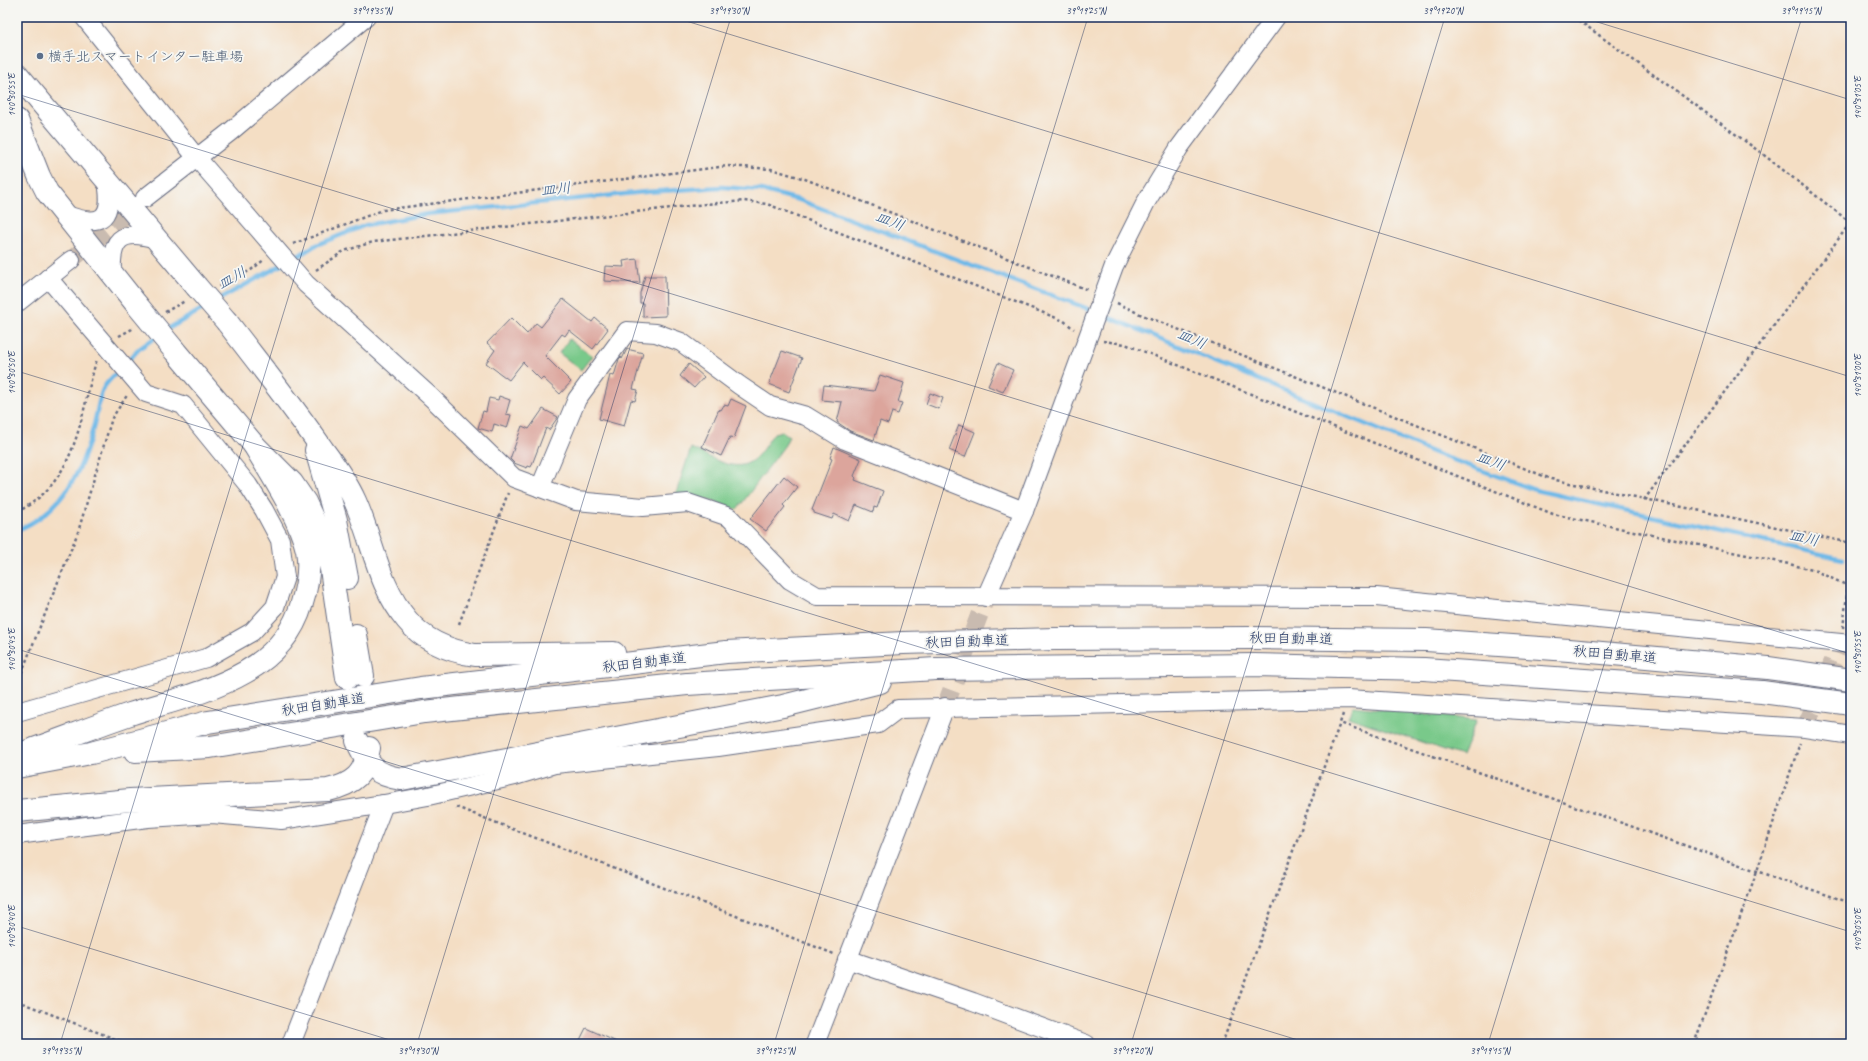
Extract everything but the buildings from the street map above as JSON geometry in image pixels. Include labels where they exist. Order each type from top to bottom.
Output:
[{"type":"highway","points":[[17,74],[227,322],[308,428],[342,477],[355,501],[384,582],[394,602],[407,620],[422,635],[440,646],[457,653],[475,655],[726,652]]},
{"type":"highway","points":[[17,120],[39,176],[47,192],[112,276],[137,315],[174,350],[254,445],[292,483],[305,502],[325,545],[355,677],[336,520],[308,428]]},
{"type":"highway","points":[[17,755],[130,714],[212,689],[256,666],[276,649],[291,629],[301,608],[306,590],[308,569],[307,550],[298,524],[254,445]]},
{"type":"highway","name":"秋田自動車道","points":[[17,767],[91,753],[216,720],[420,688],[726,652],[903,643],[1055,639],[1252,638],[1426,640],[1569,650],[1768,668],[1851,680]]},
{"type":"highway","name":"秋田自動車道","points":[[91,753],[210,747],[424,712],[687,684],[936,669],[1254,665],[1424,669],[1762,692],[1851,704]]},
{"type":"highway","points":[[364,739],[367,762],[387,777],[402,778],[783,706],[936,669]]},
{"type":"highway","points":[[17,811],[130,800],[328,790],[344,786],[357,777],[367,762]]},
{"type":"street","points":[[84,17],[196,156],[306,284],[427,394],[514,478],[576,501],[643,507],[688,503],[729,516],[790,580],[817,596],[1376,597],[1846,643]]},
{"type":"street","points":[[145,198],[196,156],[230,132],[366,17]]},
{"type":"street","points":[[986,597],[1024,511],[1114,266],[1146,202],[1179,148],[1276,17]]},
{"type":"street","points":[[64,214],[89,222],[99,220],[106,213],[108,206],[110,197],[108,182]]},
{"type":"street","points":[[112,276],[113,251],[117,243],[124,237],[134,234],[156,239]]},
{"type":"street","points":[[17,303],[71,260]]},
{"type":"street","points":[[17,712],[206,658],[252,632],[275,607],[285,577],[280,540],[264,510],[248,485],[183,405],[146,393],[48,278]]},
{"type":"street","points":[[540,488],[577,399],[627,332],[656,333],[681,342],[770,406],[806,416],[845,440],[1024,511]]},
{"type":"street","points":[[17,835],[148,818],[198,814],[281,820],[428,796],[515,776],[555,764],[718,747],[878,724],[898,709],[1348,699],[1805,728],[1851,735]]},
{"type":"street","points":[[815,1044],[945,707]]},
{"type":"street","points":[[291,1044],[384,804]]},
{"type":"street","points":[[847,959],[973,1002],[1086,1044]]},
{"type":"path","points":[[1574,17],[1760,152],[1851,223],[1644,500]]},
{"type":"path","points":[[164,312],[201,291],[251,270],[278,252],[383,210],[727,166],[771,169],[805,179],[1551,479],[1851,543]]},
{"type":"path","points":[[17,512],[32,505],[55,482],[65,466],[80,425],[95,364],[106,347],[137,315]]},
{"type":"path","points":[[17,684],[78,532],[112,418],[134,380]]},
{"type":"path","points":[[459,624],[514,478]]},
{"type":"path","points":[[1846,643],[1851,575]]},
{"type":"path","points":[[1222,1044],[1348,699]]},
{"type":"path","points":[[1340,723],[1851,903]]},
{"type":"path","points":[[1694,1044],[1757,871],[1805,728]]},
{"type":"path","points":[[428,796],[847,959]]},
{"type":"path","points":[[17,1001],[128,1044]]},
{"type":"green space","points":[[569,339],[592,356],[581,370],[559,353]]},
{"type":"green space","points":[[782,431],[789,436],[785,445],[737,510],[712,501],[676,493],[691,448],[720,462],[743,465],[750,462],[757,456],[774,433]]},
{"type":"green space","points":[[1353,706],[1477,720],[1462,756],[1348,717]]},
{"type":"waterway","name":"皿川","points":[[290,261],[314,246],[366,225],[427,214],[645,192],[722,187],[761,190],[799,200],[1094,311]]},
{"type":"waterway","name":"皿川","points":[[216,301],[283,264]]},
{"type":"waterway","name":"皿川","points":[[166,330],[206,307]]},
{"type":"waterway","name":"皿川","points":[[1101,314],[1437,454],[1535,490],[1843,559]]},
{"type":"waterway","name":"皿川","points":[[126,363],[139,349],[157,336]]},
{"type":"waterway","name":"皿川","points":[[17,530],[46,513],[68,489],[83,460],[104,386],[121,368]]},
{"type":"tunnel","points":[[71,260],[142,201]]},
{"type":"tunnel","points":[[945,707],[986,597]]},
{"type":"tunnel","points":[[1805,728],[1841,642]]},
{"type":"tunnel","points":[[363,678],[370,738]]},
{"type":"place","name":"横手北スマートインター駐車場","points":[[40,56]]}]
